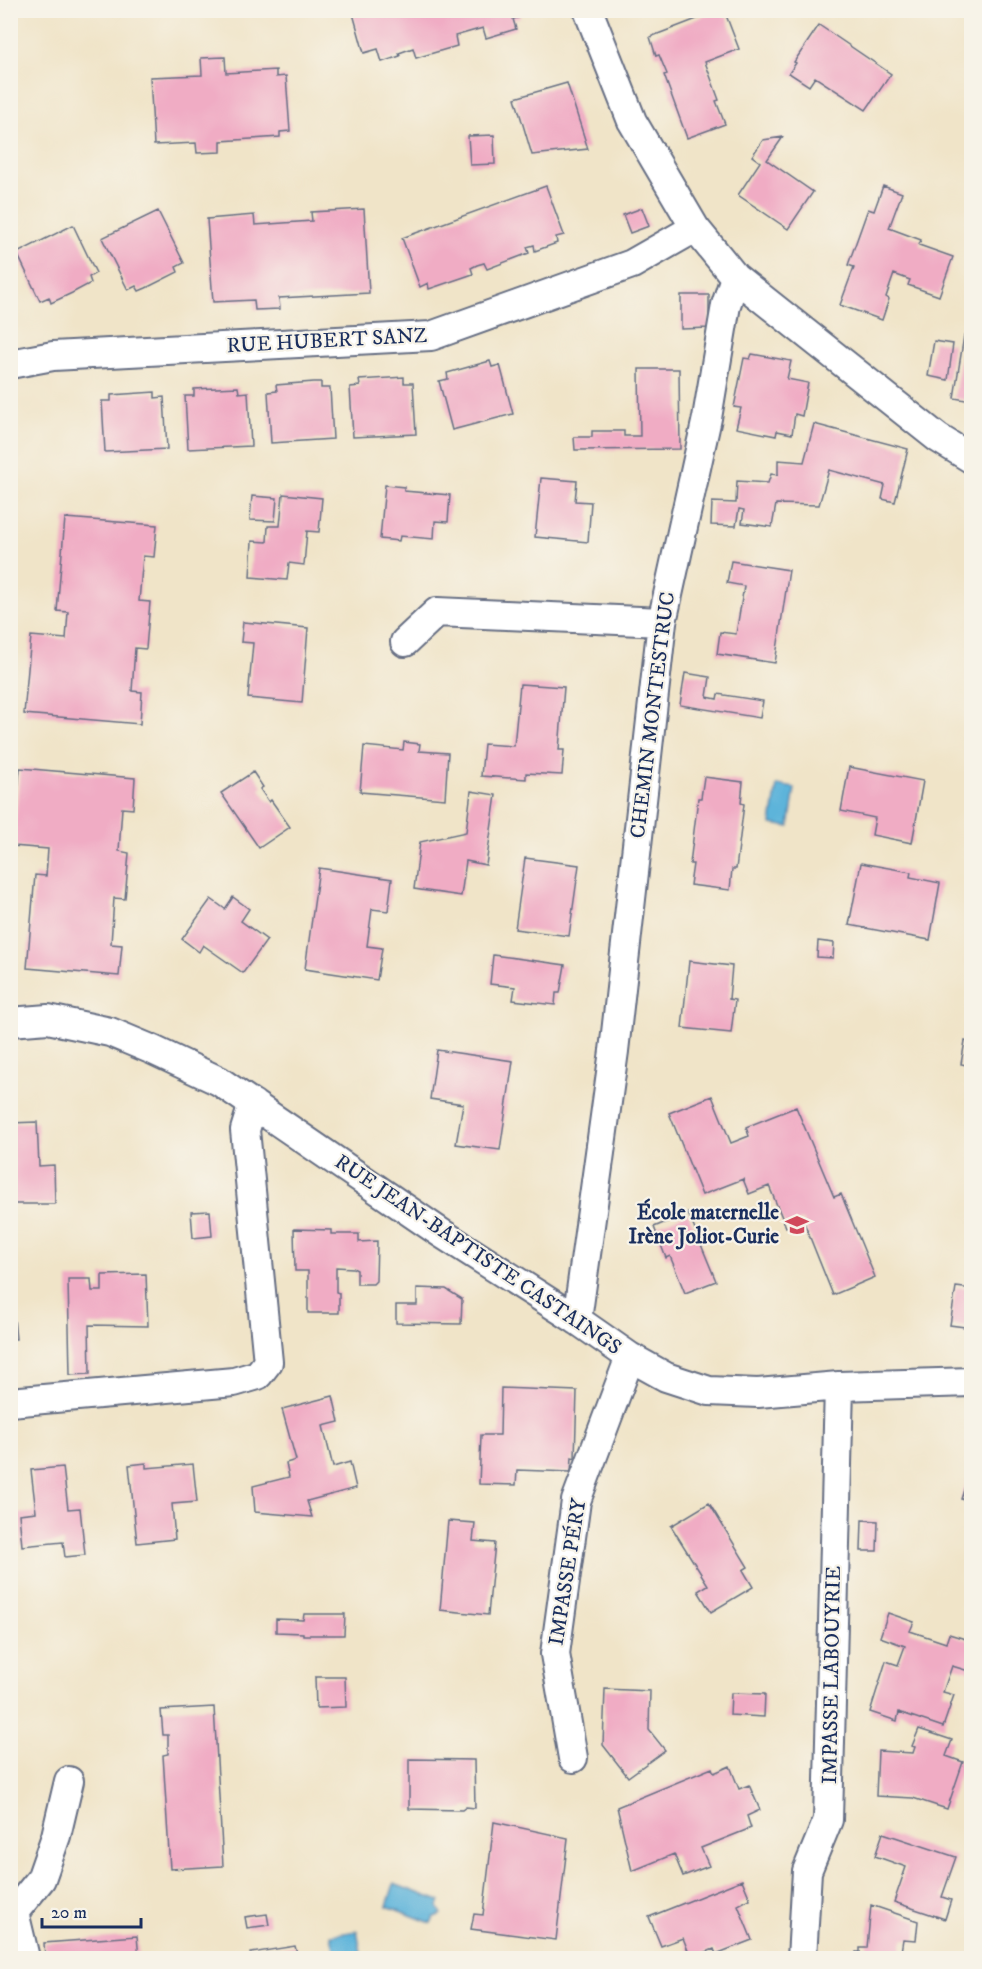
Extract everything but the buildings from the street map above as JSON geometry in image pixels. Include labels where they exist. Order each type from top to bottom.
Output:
[{"type":"street","points":[[588,10],[632,121],[695,228],[735,277],[938,438],[972,459]]},
{"type":"street","name":"RUE HUBERT SANZ","points":[[10,364],[53,356],[431,336],[632,264],[695,228]]},
{"type":"street","name":"CHEMIN MONTESTRUC","points":[[577,1320],[614,1051],[662,622],[707,418],[726,305],[735,277]]},
{"type":"street","points":[[405,642],[437,612],[662,622]]},
{"type":"street","name":"RUE JEAN-BAPTISTE CASTAINGS","points":[[10,1022],[48,1019],[110,1032],[219,1081],[441,1233],[577,1320],[630,1357],[666,1377],[709,1392],[758,1393],[839,1386],[972,1382]]},
{"type":"street","points":[[10,1402],[234,1382],[258,1375],[268,1362],[244,1130],[253,1104]]},
{"type":"street","name":"IMPASSE PÉRY","points":[[573,1758],[555,1654],[576,1501],[630,1357]]},
{"type":"street","name":"IMPASSE LABOUYRIE","points":[[802,1959],[807,1871],[828,1820],[839,1386]]},
{"type":"street","points":[[26,1959],[12,1912],[41,1879],[56,1836],[69,1781]]},
{"type":"water","points":[[777,785],[795,788],[789,827],[771,824]]},
{"type":"water","points":[[394,1884],[440,1901],[438,1907],[442,1914],[434,1917],[431,1923],[387,1906]]},
{"type":"water","points":[[357,1931],[362,1958],[336,1958],[331,1935]]},
{"type":"place","name":"École maternelle Irène Joliot-Curie","points":[[797,1225]]}]
